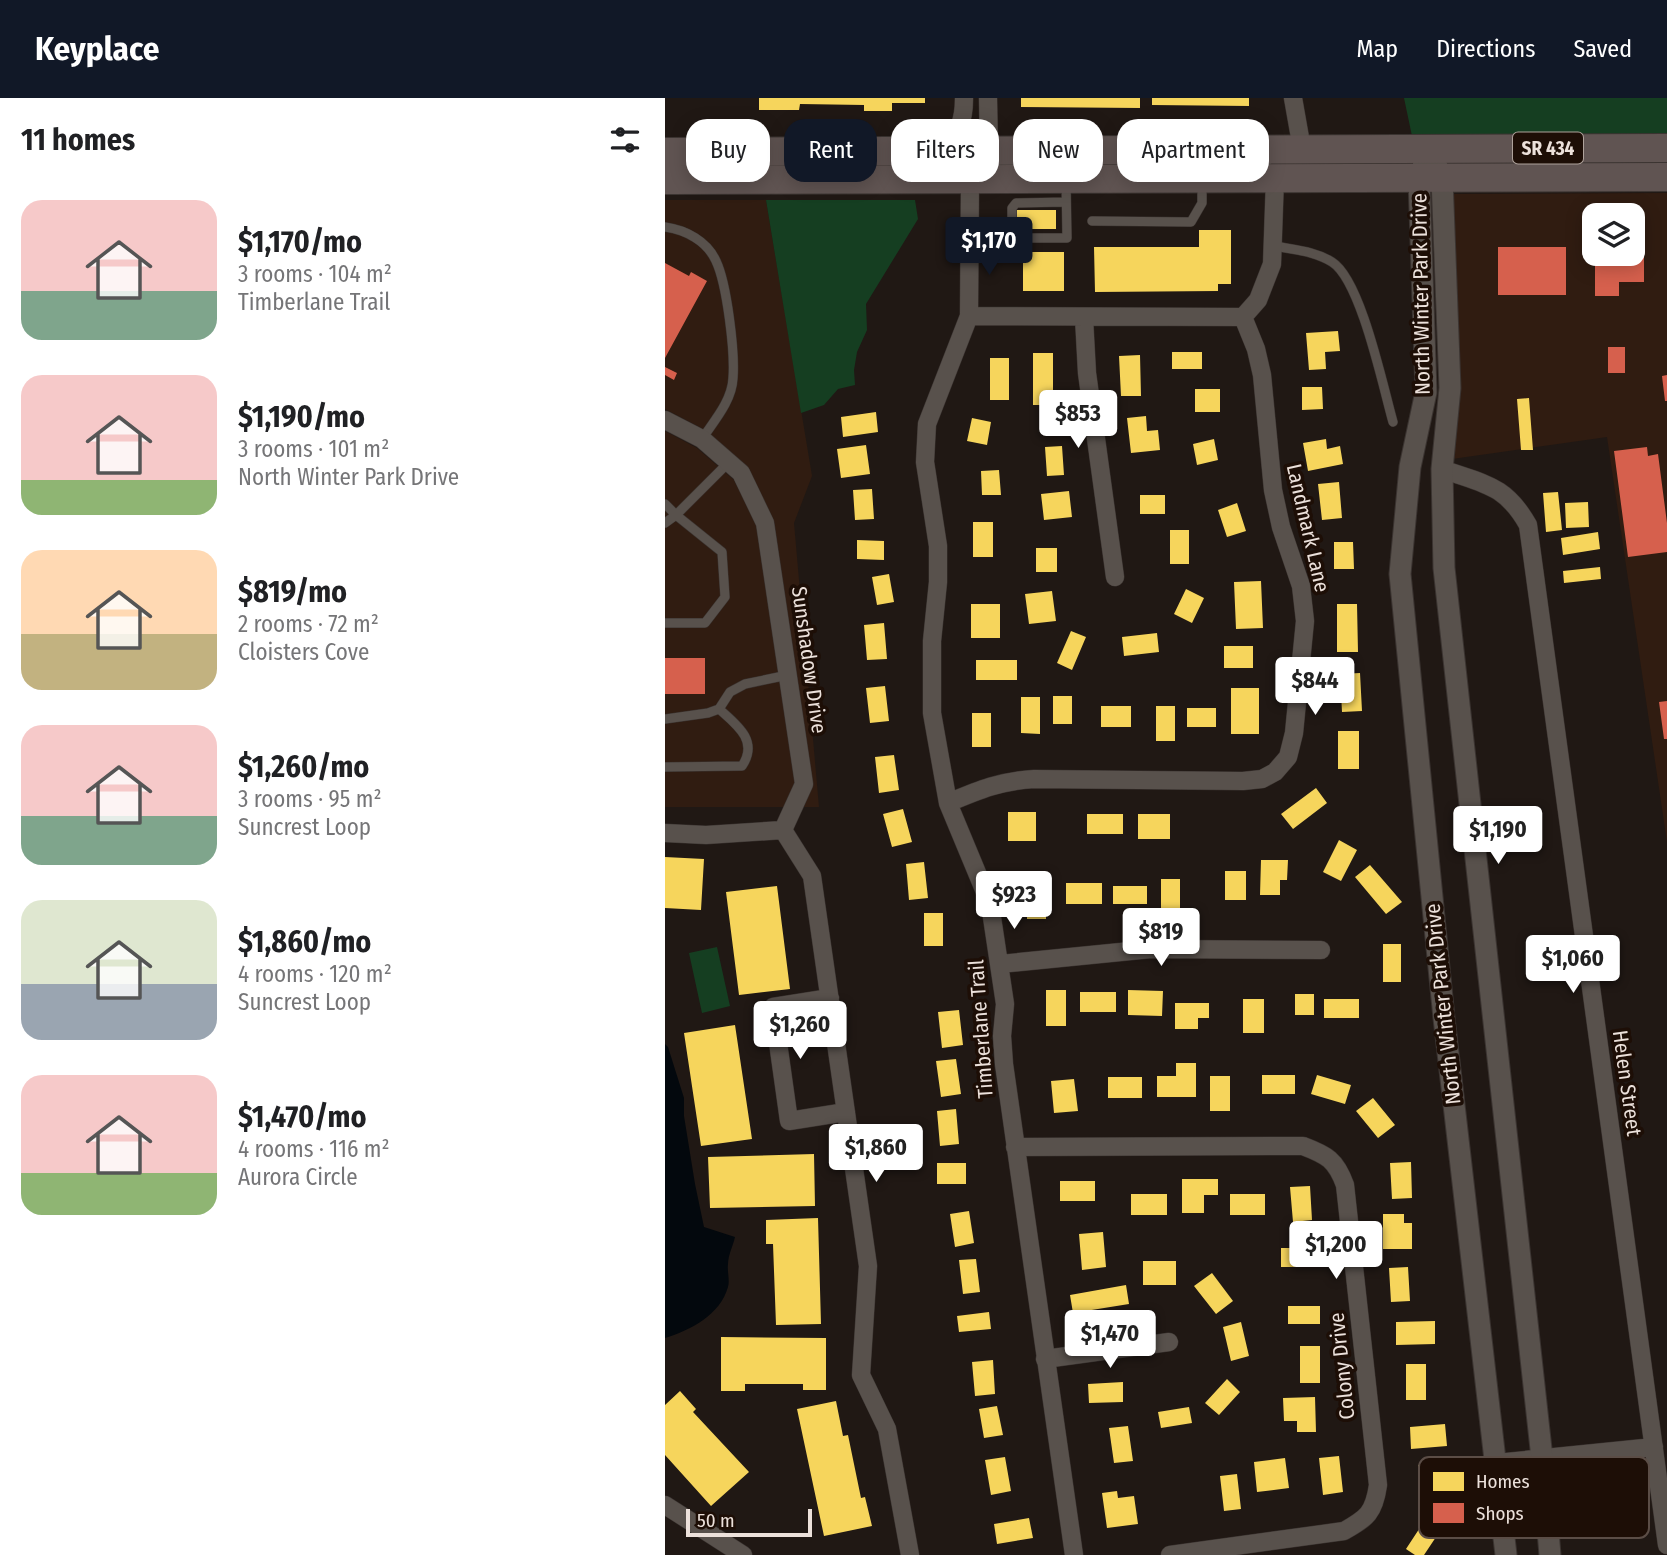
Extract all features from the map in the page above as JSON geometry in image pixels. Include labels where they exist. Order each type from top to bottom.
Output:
[{"type":"main road","name":"SR 434","points":[[1103,150],[1667,148]]},
{"type":"main road","name":"SR 434","points":[[665,152],[891,151]]},
{"type":"main road","name":"SR 434","points":[[1269,178],[1667,177]]},
{"type":"main road","name":"SR 434","points":[[665,180],[891,179]]},
{"type":"main road","name":"SR 434","points":[[989,182],[1066,190],[1157,182]]},
{"type":"street","points":[[963,119],[964,98]]},
{"type":"street","points":[[988,98],[988,119]]},
{"type":"street","points":[[1293,98],[1303,149]]},
{"type":"street","name":"North Winter Park Drive","points":[[1429,149],[1450,388],[1442,469],[1444,568],[1542,1457]]},
{"type":"street","points":[[969,316],[1243,317],[1258,300],[1272,264],[1275,246],[1275,178]]},
{"type":"street","name":"North Winter Park Drive","points":[[1431,178],[1426,392],[1410,467],[1400,574],[1444,1018],[1495,1457]]},
{"type":"street","name":"Timberlane Trail","points":[[970,182],[969,316],[927,424],[925,462],[938,546],[938,582],[932,641],[932,713],[948,803],[990,904],[1005,1004],[1002,1037],[1004,1064],[1074,1555]]},
{"type":"street","name":"Landmark Lane","points":[[948,803],[989,785],[1007,781],[1262,779],[1275,772],[1288,757],[1294,733],[1305,621],[1301,586],[1281,527],[1273,490],[1257,349],[1243,317]]},
{"type":"street","points":[[1084,318],[1087,373],[1115,577]]},
{"type":"street","name":"Sunshadow Drive","points":[[665,420],[702,439],[741,474],[765,523],[804,784],[783,830]]},
{"type":"street","name":"Helen Street","points":[[1442,469],[1506,495],[1518,506],[1528,525],[1667,1545]]},
{"type":"street","points":[[665,832],[706,835],[783,830],[812,876],[868,1266],[861,1375],[887,1429],[911,1555]]},
{"type":"street","points":[[1000,964],[1151,949],[1321,950]]},
{"type":"street","points":[[830,998],[773,1007],[787,1108],[789,1121],[846,1112]]},
{"type":"street","name":"Colony Drive","points":[[1015,1147],[1303,1146],[1325,1154],[1339,1168],[1345,1185],[1378,1485],[1375,1506],[1362,1520],[1343,1531],[1170,1555]]},
{"type":"street","points":[[1045,1359],[1169,1342]]},
{"type":"street","points":[[1552,1457],[1654,1447]]},
{"type":"street","points":[[665,1505],[743,1555]]},
{"type":"lane","points":[[1092,221],[1191,222],[1202,203],[1202,182]]},
{"type":"lane","points":[[970,238],[1013,238],[1038,233],[1067,238],[1066,190],[1039,206],[1016,203],[1013,208],[1013,238]]},
{"type":"lane","points":[[665,227],[680,229],[697,238],[716,260],[729,311],[733,379],[727,402],[702,439]]},
{"type":"lane","points":[[1275,246],[1316,254],[1335,263],[1349,281],[1359,303],[1394,422]]},
{"type":"lane","points":[[665,523],[727,464]]},
{"type":"lane","points":[[665,504],[722,552],[725,597],[705,623],[665,623]]},
{"type":"lane","points":[[665,719],[719,709],[730,692],[738,688],[788,675]]},
{"type":"lane","points":[[665,767],[742,766],[747,759],[746,737],[742,729],[719,709]]},
{"type":"shaded area","points":[[1667,193],[1667,842],[1607,437],[1452,459],[1451,194]]},
{"type":"shaded area","points":[[665,200],[766,200],[812,476],[794,523],[819,807],[804,807],[812,783],[774,521],[745,465],[705,430],[665,409]]},
{"type":"shaded area","points":[[665,431],[697,448],[734,480],[757,526],[795,783],[784,807],[665,807]]},
{"type":"shaded area","points":[[665,1044],[684,1098],[684,1116],[704,1227],[735,1237],[728,1261],[728,1287],[718,1306],[694,1326],[665,1338]]},
{"type":"green space","points":[[1404,98],[1667,98],[1667,135],[1412,136]]},
{"type":"green space","points":[[766,200],[915,200],[918,219],[866,304],[867,330],[857,352],[855,385],[838,389],[824,405],[801,413]]},
{"type":"green space","points":[[717,947],[730,1006],[702,1013],[689,953]]},
{"type":"building: Homes","points":[[759,98],[925,98],[925,103],[892,103],[892,111],[864,111],[864,105],[800,104],[799,110],[759,110]]},
{"type":"building: Homes","points":[[1021,98],[1140,98],[1140,108],[1021,107]]},
{"type":"building: Homes","points":[[1152,98],[1249,98],[1249,106],[1152,105]]},
{"type":"building: Homes","points":[[1015,210],[1056,210],[1056,229],[1015,229]]},
{"type":"building: Homes","points":[[1199,230],[1231,230],[1231,284],[1218,284],[1218,291],[1095,292],[1094,247],[1199,247]]},
{"type":"building: Homes","points":[[1023,252],[1064,252],[1064,291],[1023,291]]},
{"type":"building: Homes","points":[[1338,331],[1340,351],[1325,352],[1326,369],[1309,370],[1306,333]]},
{"type":"building: Homes","points":[[1172,352],[1202,352],[1202,369],[1172,369]]},
{"type":"building: Homes","points":[[1033,353],[1053,353],[1053,405],[1033,405]]},
{"type":"building: Homes","points":[[1140,355],[1141,396],[1121,396],[1119,356]]},
{"type":"building: Homes","points":[[990,358],[1009,358],[1009,400],[990,400]]},
{"type":"building: Homes","points":[[1302,387],[1322,387],[1323,409],[1302,410]]},
{"type":"building: Homes","points":[[1195,389],[1220,389],[1220,412],[1195,412]]},
{"type":"building: Homes","points":[[1529,398],[1533,450],[1521,450],[1517,399]]},
{"type":"building: Homes","points":[[876,412],[878,432],[843,437],[841,417]]},
{"type":"building: Homes","points":[[1146,416],[1147,431],[1158,430],[1160,450],[1131,453],[1127,418]]},
{"type":"building: Homes","points":[[972,418],[991,422],[987,445],[967,441]]},
{"type":"building: Homes","points":[[1214,439],[1218,460],[1197,465],[1193,444]]},
{"type":"building: Homes","points":[[1326,439],[1327,449],[1340,446],[1343,464],[1308,471],[1303,443]]},
{"type":"building: Homes","points":[[866,445],[870,474],[841,478],[837,449]]},
{"type":"building: Homes","points":[[1062,446],[1064,475],[1047,476],[1045,447]]},
{"type":"building: Homes","points":[[999,470],[1001,495],[982,495],[981,471]]},
{"type":"building: Homes","points":[[1339,482],[1342,518],[1322,520],[1318,484]]},
{"type":"building: Homes","points":[[872,489],[874,519],[855,520],[853,490]]},
{"type":"building: Homes","points":[[1069,491],[1072,517],[1044,520],[1041,494]]},
{"type":"building: Homes","points":[[1558,492],[1562,530],[1546,532],[1543,493]]},
{"type":"building: Homes","points":[[1140,495],[1165,495],[1165,514],[1140,514]]},
{"type":"building: Homes","points":[[1588,502],[1589,527],[1566,528],[1565,503]]},
{"type":"building: Homes","points":[[1237,503],[1246,531],[1227,537],[1218,510]]},
{"type":"building: Homes","points":[[973,522],[993,522],[993,557],[973,557]]},
{"type":"building: Homes","points":[[1170,530],[1189,530],[1189,564],[1170,564]]},
{"type":"building: Homes","points":[[1598,532],[1600,549],[1563,555],[1561,538]]},
{"type":"building: Homes","points":[[857,540],[884,541],[884,560],[857,559]]},
{"type":"building: Homes","points":[[1334,542],[1353,542],[1354,569],[1334,569]]},
{"type":"building: Homes","points":[[1036,548],[1057,548],[1057,572],[1036,572]]},
{"type":"building: Homes","points":[[1600,567],[1601,579],[1564,583],[1563,571]]},
{"type":"building: Homes","points":[[889,574],[894,602],[877,605],[872,577]]},
{"type":"building: Homes","points":[[1261,581],[1263,628],[1236,629],[1234,582]]},
{"type":"building: Homes","points":[[1186,589],[1204,598],[1192,623],[1174,614]]},
{"type":"building: Homes","points":[[1052,591],[1056,621],[1029,624],[1025,594]]},
{"type":"building: Homes","points":[[971,604],[1000,604],[1000,638],[971,638]]},
{"type":"building: Homes","points":[[1337,604],[1357,604],[1358,652],[1337,652]]},
{"type":"building: Homes","points":[[884,623],[887,659],[867,660],[864,625]]},
{"type":"building: Homes","points":[[1071,631],[1086,637],[1072,670],[1057,663]]},
{"type":"building: Homes","points":[[1157,633],[1159,652],[1124,656],[1122,637]]},
{"type":"building: Homes","points":[[1224,646],[1253,646],[1253,668],[1224,668]]},
{"type":"building: Homes","points":[[976,660],[1017,660],[1017,680],[976,680]]},
{"type":"building: Homes","points":[[1360,673],[1362,711],[1342,712],[1340,674]]},
{"type":"building: Homes","points":[[885,686],[889,721],[870,723],[866,688]]},
{"type":"building: Homes","points":[[1231,688],[1259,688],[1259,734],[1231,734]]},
{"type":"building: Homes","points":[[1053,696],[1072,696],[1072,724],[1053,724]]},
{"type":"building: Homes","points":[[1021,697],[1040,697],[1040,734],[1021,733]]},
{"type":"building: Homes","points":[[1101,706],[1131,706],[1131,727],[1101,727]]},
{"type":"building: Homes","points":[[1156,706],[1175,706],[1175,741],[1156,741]]},
{"type":"building: Homes","points":[[1187,708],[1216,708],[1216,727],[1187,727]]},
{"type":"building: Homes","points":[[972,713],[991,713],[991,747],[972,747]]},
{"type":"building: Homes","points":[[1338,731],[1359,731],[1359,769],[1338,769]]},
{"type":"building: Homes","points":[[894,755],[899,790],[879,793],[875,757]]},
{"type":"building: Homes","points":[[1316,788],[1327,803],[1293,829],[1281,814]]},
{"type":"building: Homes","points":[[903,809],[912,842],[892,847],[883,814]]},
{"type":"building: Homes","points":[[1008,812],[1036,812],[1036,841],[1008,841]]},
{"type":"building: Homes","points":[[1087,814],[1123,814],[1123,834],[1087,834]]},
{"type":"building: Homes","points":[[1138,814],[1170,814],[1170,839],[1138,839]]},
{"type":"building: Homes","points":[[1339,840],[1357,850],[1341,881],[1323,872]]},
{"type":"building: Homes","points":[[665,857],[704,859],[701,910],[665,908]]},
{"type":"building: Homes","points":[[1261,860],[1288,860],[1287,880],[1280,880],[1280,895],[1260,895]]},
{"type":"building: Homes","points":[[924,862],[928,898],[909,900],[906,864]]},
{"type":"building: Homes","points":[[1370,865],[1402,902],[1386,914],[1355,877]]},
{"type":"building: Homes","points":[[1225,871],[1246,871],[1246,900],[1225,900]]},
{"type":"building: Homes","points":[[1161,879],[1180,879],[1180,911],[1161,911]]},
{"type":"building: Homes","points":[[1066,883],[1102,883],[1102,904],[1066,904]]},
{"type":"building: Homes","points":[[1027,884],[1046,884],[1046,919],[1027,919]]},
{"type":"building: Homes","points":[[777,886],[790,989],[739,995],[726,892]]},
{"type":"building: Homes","points":[[1113,886],[1147,886],[1147,904],[1113,904]]},
{"type":"building: Homes","points":[[924,913],[943,913],[943,946],[924,946]]},
{"type":"building: Homes","points":[[1383,944],[1401,944],[1401,982],[1383,982]]},
{"type":"building: Homes","points":[[1046,990],[1066,990],[1066,1026],[1046,1026]]},
{"type":"building: Homes","points":[[1128,990],[1163,991],[1162,1016],[1128,1015]]},
{"type":"building: Homes","points":[[1080,992],[1116,992],[1116,1012],[1080,1012]]},
{"type":"building: Homes","points":[[1295,994],[1314,994],[1314,1015],[1295,1015]]},
{"type":"building: Homes","points":[[1243,999],[1264,999],[1264,1033],[1243,1033]]},
{"type":"building: Homes","points":[[1324,999],[1359,999],[1359,1018],[1324,1018]]},
{"type":"building: Homes","points":[[1175,1003],[1209,1003],[1209,1018],[1198,1018],[1198,1029],[1175,1029]]},
{"type":"building: Homes","points":[[959,1010],[963,1045],[942,1048],[938,1012]]},
{"type":"building: Homes","points":[[735,1025],[752,1139],[701,1146],[684,1033]]},
{"type":"building: Homes","points":[[956,1059],[961,1094],[941,1097],[936,1061]]},
{"type":"building: Homes","points":[[1176,1063],[1196,1063],[1196,1097],[1157,1097],[1157,1076],[1176,1076]]},
{"type":"building: Homes","points":[[1262,1075],[1295,1075],[1295,1094],[1262,1094]]},
{"type":"building: Homes","points":[[1317,1075],[1351,1085],[1345,1104],[1311,1094]]},
{"type":"building: Homes","points":[[1210,1076],[1230,1076],[1230,1111],[1210,1111]]},
{"type":"building: Homes","points":[[1108,1077],[1142,1077],[1142,1098],[1108,1098]]},
{"type":"building: Homes","points":[[1074,1079],[1078,1111],[1054,1113],[1051,1081]]},
{"type":"building: Homes","points":[[1373,1098],[1395,1125],[1378,1138],[1356,1111]]},
{"type":"building: Homes","points":[[956,1109],[959,1144],[940,1146],[937,1111]]},
{"type":"building: Homes","points":[[814,1154],[815,1206],[710,1208],[708,1157]]},
{"type":"building: Homes","points":[[1411,1162],[1412,1198],[1392,1199],[1390,1163]]},
{"type":"building: Homes","points":[[937,1163],[966,1163],[966,1184],[937,1184]]},
{"type":"building: Homes","points":[[1182,1179],[1218,1179],[1218,1195],[1204,1195],[1204,1213],[1182,1213]]},
{"type":"building: Homes","points":[[1060,1181],[1095,1181],[1095,1201],[1060,1201]]},
{"type":"building: Homes","points":[[1310,1186],[1312,1220],[1293,1222],[1290,1187]]},
{"type":"building: Homes","points":[[1131,1194],[1167,1194],[1167,1215],[1131,1215]]},
{"type":"building: Homes","points":[[1230,1194],[1265,1194],[1265,1215],[1230,1215]]},
{"type":"building: Homes","points":[[969,1211],[974,1243],[955,1247],[950,1214]]},
{"type":"building: Homes","points":[[1383,1214],[1404,1214],[1404,1223],[1412,1223],[1412,1249],[1383,1249]]},
{"type":"building: Homes","points":[[818,1218],[821,1324],[776,1325],[773,1244],[766,1244],[766,1220]]},
{"type":"building: Homes","points":[[1103,1232],[1106,1267],[1082,1270],[1079,1234]]},
{"type":"building: Homes","points":[[1281,1248],[1300,1248],[1300,1267],[1281,1267]]},
{"type":"building: Homes","points":[[976,1259],[980,1292],[963,1294],[959,1260]]},
{"type":"building: Homes","points":[[1143,1261],[1176,1261],[1176,1285],[1143,1285]]},
{"type":"building: Homes","points":[[1408,1267],[1410,1301],[1391,1302],[1389,1268]]},
{"type":"building: Homes","points":[[1212,1273],[1233,1301],[1216,1314],[1194,1286]]},
{"type":"building: Homes","points":[[1126,1285],[1129,1304],[1073,1313],[1070,1295]]},
{"type":"building: Homes","points":[[1288,1306],[1320,1306],[1320,1324],[1288,1324]]},
{"type":"building: Homes","points":[[989,1312],[991,1329],[959,1332],[957,1316]]},
{"type":"building: Homes","points":[[1435,1321],[1435,1344],[1396,1345],[1396,1322]]},
{"type":"building: Homes","points":[[1241,1322],[1249,1356],[1231,1361],[1223,1327]]},
{"type":"building: Homes","points":[[721,1337],[826,1338],[826,1390],[803,1390],[803,1384],[745,1384],[745,1391],[721,1391]]},
{"type":"building: Homes","points":[[1300,1346],[1320,1346],[1320,1383],[1300,1383]]},
{"type":"building: Homes","points":[[993,1360],[995,1394],[975,1396],[972,1362]]},
{"type":"building: Homes","points":[[1406,1364],[1426,1364],[1426,1400],[1406,1400]]},
{"type":"building: Homes","points":[[1227,1379],[1240,1392],[1219,1415],[1205,1403]]},
{"type":"building: Homes","points":[[1123,1382],[1123,1402],[1089,1403],[1088,1384]]},
{"type":"building: Homes","points":[[680,1391],[696,1409],[693,1412],[749,1472],[711,1506],[665,1455],[665,1405]]},
{"type":"building: Homes","points":[[1315,1397],[1316,1432],[1297,1432],[1297,1421],[1284,1421],[1283,1398]]},
{"type":"building: Homes","points":[[836,1401],[843,1436],[848,1435],[861,1498],[865,1497],[872,1526],[824,1536],[797,1409]]},
{"type":"building: Homes","points":[[997,1406],[1003,1435],[984,1438],[979,1409]]},
{"type":"building: Homes","points":[[1189,1407],[1192,1423],[1161,1428],[1158,1412]]},
{"type":"building: Homes","points":[[1445,1424],[1447,1446],[1411,1449],[1410,1427]]},
{"type":"building: Homes","points":[[1128,1426],[1133,1461],[1114,1463],[1109,1428]]},
{"type":"building: Homes","points":[[1339,1456],[1343,1492],[1323,1495],[1319,1458]]},
{"type":"building: Homes","points":[[1005,1457],[1011,1491],[991,1495],[985,1460]]},
{"type":"building: Homes","points":[[1285,1458],[1289,1488],[1257,1492],[1254,1462]]},
{"type":"building: Homes","points":[[1237,1474],[1241,1509],[1224,1511],[1220,1476]]},
{"type":"building: Homes","points":[[1117,1491],[1118,1498],[1134,1496],[1138,1524],[1107,1528],[1102,1493]]},
{"type":"building: Homes","points":[[1029,1518],[1033,1538],[997,1544],[994,1524]]},
{"type":"building: Homes","points":[[1419,1529],[1419,1538],[1435,1538],[1424,1555],[1415,1555],[1406,1549]]},
{"type":"building: Shops","points":[[1498,247],[1566,247],[1566,295],[1498,295]]},
{"type":"building: Shops","points":[[665,263],[689,276],[691,272],[707,281],[665,358]]},
{"type":"building: Shops","points":[[1595,266],[1644,266],[1644,282],[1619,282],[1619,296],[1595,296]]},
{"type":"building: Shops","points":[[1608,347],[1625,347],[1625,373],[1608,373]]},
{"type":"building: Shops","points":[[665,367],[677,373],[674,380],[665,375]]},
{"type":"building: Shops","points":[[1667,375],[1667,401],[1665,401],[1662,376]]},
{"type":"building: Shops","points":[[1647,447],[1648,456],[1658,454],[1667,523],[1667,552],[1628,557],[1614,451]]},
{"type":"building: Shops","points":[[665,658],[705,658],[705,694],[665,694]]},
{"type":"building: Shops","points":[[1667,701],[1667,739],[1664,739],[1659,702]]}]
